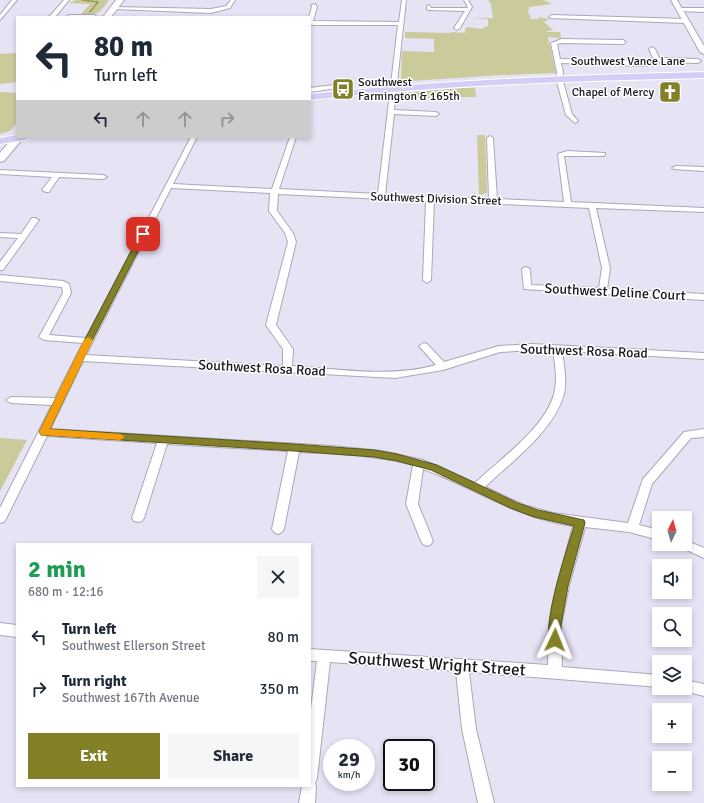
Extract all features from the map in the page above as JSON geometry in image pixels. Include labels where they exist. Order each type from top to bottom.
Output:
[{"type":"main road","points":[[108,16],[120,0]]},
{"type":"main road","points":[[311,97],[394,87],[485,81],[704,75]]},
{"type":"main road","points":[[0,141],[16,138]]},
{"type":"main road","points":[[0,159],[20,138]]},
{"type":"street","points":[[0,18],[15,0]]},
{"type":"street","points":[[53,16],[67,0]]},
{"type":"street","points":[[114,8],[211,10],[228,7],[233,0]]},
{"type":"street","points":[[381,196],[404,0]]},
{"type":"street","points":[[456,28],[469,10],[470,7],[466,0]]},
{"type":"street","points":[[674,0],[704,52]]},
{"type":"street","points":[[311,19],[315,7],[313,4]]},
{"type":"street","points":[[429,9],[469,10]]},
{"type":"street","points":[[680,10],[704,10]]},
{"type":"street","points":[[552,18],[686,21]]},
{"type":"street","points":[[311,22],[401,24]]},
{"type":"street","points":[[575,121],[568,115],[559,78],[560,72],[554,44],[556,42],[623,42]]},
{"type":"street","points":[[652,50],[657,60]]},
{"type":"street","name":"Southwest Vance Lane","points":[[558,61],[643,64],[653,63],[657,60],[698,61]]},
{"type":"street","points":[[311,90],[342,86]]},
{"type":"street","points":[[391,112],[436,114]]},
{"type":"street","points":[[0,519],[81,358],[88,341],[193,138]]},
{"type":"street","points":[[287,370],[289,354],[288,348],[274,332],[271,325],[292,242],[288,230],[274,213],[272,206],[274,192],[293,138]]},
{"type":"street","points":[[490,138],[493,201]]},
{"type":"street","points":[[568,204],[560,157],[561,154],[603,154]]},
{"type":"street","points":[[676,168],[704,169]]},
{"type":"street","points":[[0,172],[103,177]]},
{"type":"street","points":[[46,190],[57,175]]},
{"type":"street","name":"Southwest Division Street","points":[[168,186],[430,199],[704,210]]},
{"type":"street","points":[[427,280],[430,199]]},
{"type":"street","points":[[592,205],[606,268],[602,279],[603,291]]},
{"type":"street","points":[[0,268],[35,220]]},
{"type":"street","points":[[0,235],[23,236]]},
{"type":"street","name":"Southwest Deline Court","points":[[526,269],[528,297]]},
{"type":"street","points":[[0,278],[63,284],[66,286],[68,293],[44,337],[88,341]]},
{"type":"street","name":"Southwest Deline Court","points":[[527,287],[704,297]]},
{"type":"street","points":[[424,346],[443,367]]},
{"type":"street","name":"Southwest Rosa Road","points":[[81,358],[395,375],[443,367],[499,349],[532,347],[704,356]]},
{"type":"street","points":[[476,488],[539,429],[550,416],[560,388],[557,348]]},
{"type":"street","points":[[11,400],[59,402]]},
{"type":"street","points":[[44,432],[374,454],[419,463],[453,476],[514,506],[537,514],[580,523],[632,528],[652,533]]},
{"type":"street","points":[[632,528],[647,482],[688,435],[704,433]]},
{"type":"street","points":[[138,518],[163,440]]},
{"type":"street","points":[[278,529],[294,448]]},
{"type":"street","points":[[419,463],[412,504],[427,541]]},
{"type":"street","points":[[555,672],[555,625],[562,586],[580,523]]},
{"type":"street","points":[[692,547],[704,552]]},
{"type":"street","points":[[0,629],[16,631]]},
{"type":"street","points":[[311,761],[317,656]]},
{"type":"street","name":"Southwest Wright Street","points":[[317,656],[555,672],[652,680]]},
{"type":"street","points":[[462,666],[469,729],[486,803]]},
{"type":"street","points":[[692,687],[704,690]]},
{"type":"street","points":[[307,803],[309,787]]},
{"type":"green space","points":[[76,0],[109,0],[98,13],[81,14],[90,4],[69,3]]},
{"type":"green space","points":[[488,0],[544,0],[552,4],[529,7],[528,13],[531,17],[529,19],[539,19],[538,17],[549,19],[544,22],[553,30],[547,32],[560,32],[561,38],[548,37],[556,73],[411,81],[401,79],[402,51],[434,52],[434,39],[405,38],[405,32],[465,33],[465,29],[468,27],[481,29],[488,26],[488,19],[471,18],[493,18],[491,4]]},
{"type":"green space","points":[[16,53],[16,82],[0,84],[0,54]]},
{"type":"green space","points":[[475,87],[476,97],[399,98],[400,93]]},
{"type":"green space","points":[[0,92],[16,93],[16,124],[10,131],[0,134]]},
{"type":"green space","points":[[477,135],[485,135],[487,193],[479,195]]},
{"type":"green space","points":[[0,438],[27,440],[0,491]]},
{"type":"waterway","points":[[82,0],[98,2],[90,12]]},
{"type":"slow traffic","points":[[88,340],[81,358],[44,432],[120,437]]},
{"type":"place","name":"Southwest Farmington & 165th","points":[[343,89]]},
{"type":"place","name":"Chapel of Mercy","points":[[670,92]]},
{"type":"route","points":[[143,234],[88,341],[44,432],[294,448],[397,457],[434,468],[514,506],[537,514],[580,523],[562,586],[555,625],[555,640]]}]
